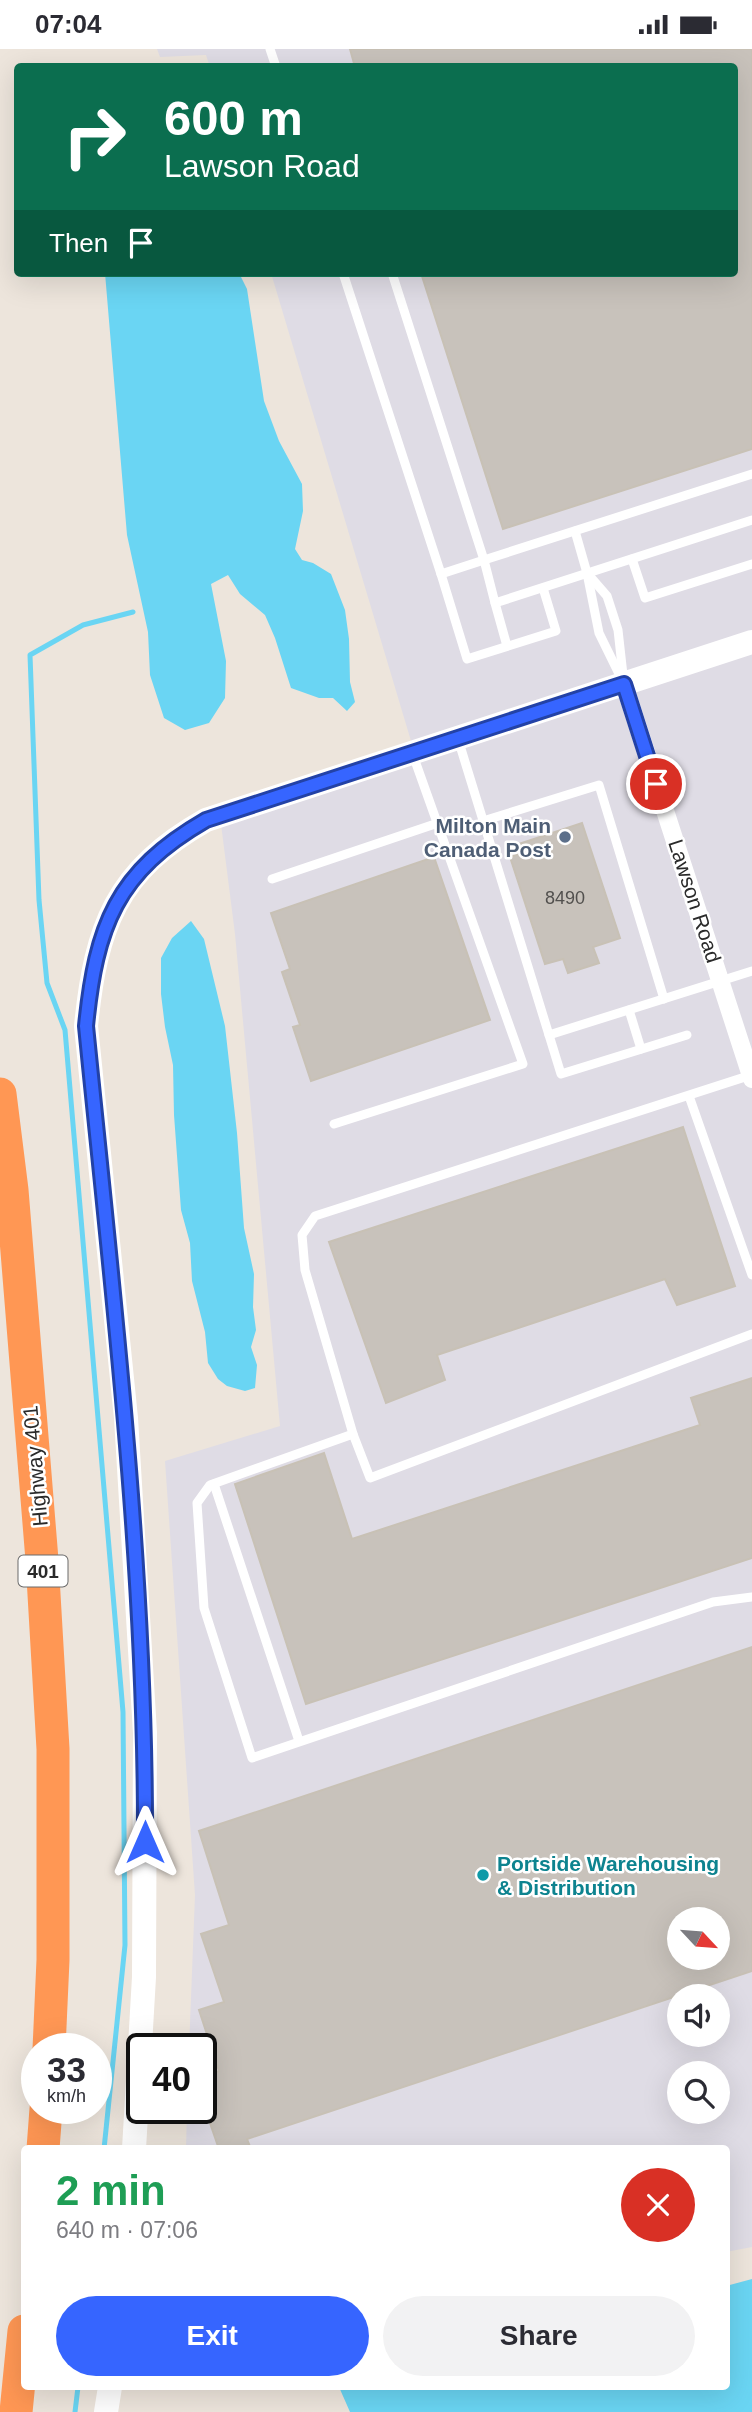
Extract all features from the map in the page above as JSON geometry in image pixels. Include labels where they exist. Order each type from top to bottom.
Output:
[{"type":"highway","name":"Highway 401","points":[[0,1094],[12,1190],[43,1560],[53,1749],[53,1960],[50,2033]]},
{"type":"highway","points":[[43,2145],[45,2124]]},
{"type":"highway","points":[[16,2412],[21,2361]]},
{"type":"street","points":[[134,2145],[144,1977],[145,1733],[126,1418],[86,1026],[91,977],[100,940],[116,903],[135,875],[178,836],[206,820],[752,642]]},
{"type":"street","name":"Lawson Road","points":[[624,684],[751,1077]]},
{"type":"street","points":[[106,2412],[110,2390]]},
{"type":"lane","points":[[348,277],[467,659],[556,631],[543,588]]},
{"type":"lane","points":[[393,277],[484,560],[507,646]]},
{"type":"lane","points":[[441,574],[752,474]]},
{"type":"lane","points":[[495,603],[752,520]]},
{"type":"lane","points":[[575,531],[599,633],[624,684]]},
{"type":"lane","points":[[632,559],[645,599],[752,564]]},
{"type":"lane","points":[[587,573],[607,596],[611,607],[618,630],[624,684]]},
{"type":"lane","points":[[458,738],[561,1074],[687,1035]]},
{"type":"lane","points":[[334,1124],[523,1064],[412,753]]},
{"type":"lane","points":[[483,821],[599,785],[664,999]]},
{"type":"lane","points":[[272,879],[438,823]]},
{"type":"lane","points":[[549,1035],[752,971]]},
{"type":"lane","points":[[629,1010],[641,1049]]},
{"type":"lane","points":[[751,1077],[315,1216],[302,1235],[305,1270],[353,1434],[370,1478],[752,1334]]},
{"type":"lane","points":[[689,1096],[752,1275]]},
{"type":"lane","points":[[353,1434],[214,1484],[202,1493],[197,1503],[204,1608],[252,1758],[713,1602],[752,1597]]},
{"type":"lane","points":[[214,1484],[299,1741]]},
{"type":"shaded area","points":[[157,49],[752,49],[752,2247],[730,2251],[730,2145],[186,2145],[187,2124],[217,2124],[217,2033],[190,2033],[195,1895],[165,1461],[280,1426],[235,934],[221,824],[417,761],[272,277],[738,277],[738,63],[209,63],[206,55],[160,57]]},
{"type":"water","points":[[105,277],[241,277],[247,289],[264,401],[279,441],[302,484],[303,511],[295,549],[302,560],[331,574],[345,610],[350,682],[355,702],[347,711],[333,698],[319,698],[291,688],[265,615],[240,594],[228,575],[211,584],[226,661],[225,698],[209,723],[185,730],[164,718],[150,675],[148,632],[127,535]]},
{"type":"water","points":[[191,921],[204,939],[225,1026],[244,1228],[254,1274],[253,1307],[256,1330],[251,1347],[257,1365],[255,1388],[245,1391],[227,1386],[218,1379],[208,1363],[205,1332],[192,1281],[190,1243],[181,1210],[173,1065],[161,994],[161,958],[172,938]]},
{"type":"water","points":[[752,2279],[752,2412],[350,2412],[340,2390],[730,2390],[730,2285]]},
{"type":"building","points":[[350,49],[752,49],[752,449],[503,529],[422,277],[738,277],[738,63],[354,63]]},
{"type":"building","points":[[582,823],[620,938],[593,947],[599,963],[568,973],[563,959],[545,964],[510,857],[519,854],[516,845]]},
{"type":"building","points":[[434,857],[490,1020],[311,1081],[293,1027],[300,1025],[282,972],[290,969],[271,913]]},
{"type":"building","points":[[683,1127],[735,1286],[677,1305],[665,1279],[437,1355],[445,1380],[386,1403],[329,1242]]},
{"type":"building","points":[[752,1378],[752,1558],[306,1704],[235,1484],[324,1453],[352,1539],[700,1425],[691,1398]]},
{"type":"building","name":"Portside Warehousing & Distribution","points":[[752,1647],[752,1971],[713,1984],[667,1984],[667,1999],[247,2139],[249,2145],[218,2145],[210,2124],[217,2124],[217,2033],[207,2033],[199,2010],[224,2002],[201,1934],[229,1925],[199,1831]]},
{"type":"waterway","points":[[104,2145],[125,1945],[123,1712],[65,1030],[47,983],[39,900],[30,655],[83,625],[133,612]]},
{"type":"waterway","points":[[75,2412],[78,2390]]},
{"type":"place","name":"Milton Main Canada Post","points":[[565,837]]},
{"type":"place","name":"Portside Warehousing & Distribution","points":[[483,1875]]},
{"type":"route","points":[[145,1842],[145,1733],[126,1418],[86,1026],[91,977],[100,940],[116,903],[135,875],[156,853],[206,820],[624,684],[656,784]]}]
